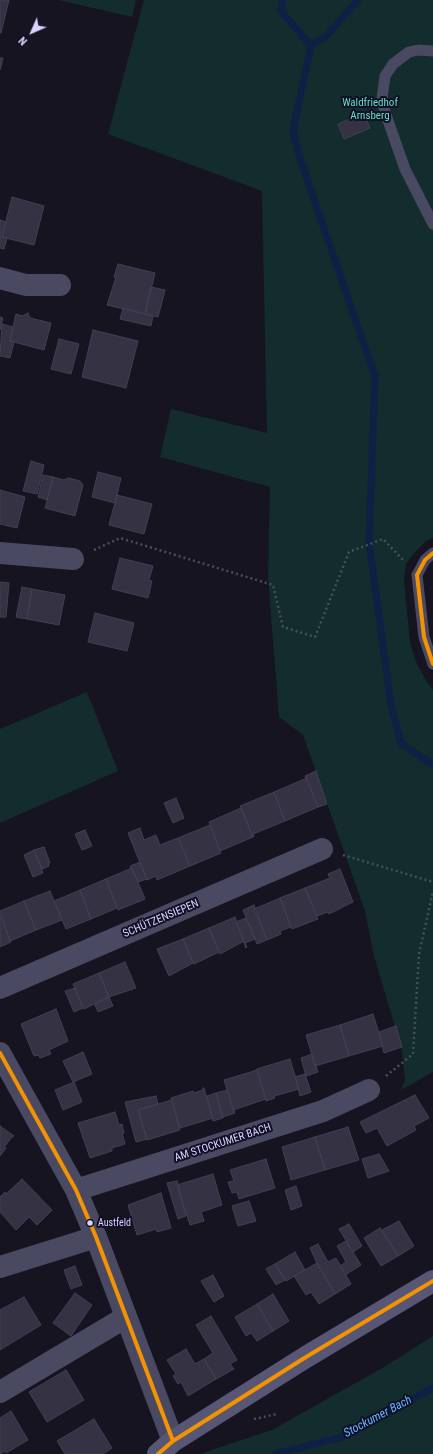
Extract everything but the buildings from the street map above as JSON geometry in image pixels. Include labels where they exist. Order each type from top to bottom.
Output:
[{"type":"main road","points":[[166,1448],[306,1357],[433,1281]]},
{"type":"street","points":[[0,278],[26,285],[60,285]]},
{"type":"street","points":[[0,554],[73,559]]},
{"type":"street","name":"SCHÜTZENSIEPEN","points":[[0,988],[322,849]]},
{"type":"street","points":[[0,1053],[76,1190],[96,1237],[126,1317],[166,1448]]},
{"type":"street","name":"AM STOCKUMER BACH","points":[[76,1190],[323,1111],[369,1090]]},
{"type":"street","points":[[0,1267],[96,1237]]},
{"type":"street","points":[[0,1392],[126,1317]]},
{"type":"lane","points":[[433,51],[418,50],[409,52],[392,64],[385,76],[382,99],[385,112],[405,169],[433,224]]},
{"type":"lane","points":[[433,553],[425,560],[417,575],[424,637],[433,664]]},
{"type":"path","points":[[73,559],[120,538],[273,585],[283,628],[315,637],[349,552],[383,539],[417,575]]},
{"type":"path","points":[[322,849],[433,882]]},
{"type":"path","points":[[369,1090],[413,1054],[419,954],[433,891]]},
{"type":"green space","points":[[58,0],[136,0],[132,17]]},
{"type":"green space","name":"Waldfriedhof Arnsberg","points":[[144,0],[433,0],[433,538],[426,541],[413,554],[406,564],[404,579],[410,643],[417,664],[433,690],[433,1072],[401,1090],[405,1080],[402,1050],[374,956],[365,911],[303,735],[279,717],[268,576],[270,487],[160,457],[171,409],[267,433],[262,191],[108,134]]},
{"type":"green space","points":[[87,692],[118,771],[0,823],[0,729]]},
{"type":"green space","points":[[433,1336],[433,1454],[200,1454],[272,1430],[384,1367]]},
{"type":"waterway","points":[[283,0],[281,11],[311,46]]},
{"type":"waterway","points":[[358,0],[326,36],[311,46],[293,130],[299,156],[375,376],[369,542],[391,705],[401,743],[433,765]]},
{"type":"waterway","name":"Stockumer Bach","points":[[275,1454],[342,1437],[433,1388]]},
{"type":"transit line","points":[[433,553],[425,560],[417,575],[424,637],[433,664]]},
{"type":"transit line","points":[[0,1053],[76,1190],[96,1237],[173,1441]]},
{"type":"transit line","points":[[158,1454],[173,1441],[306,1357],[433,1281]]},
{"type":"place","name":"Austfeld","points":[[90,1223]]}]
